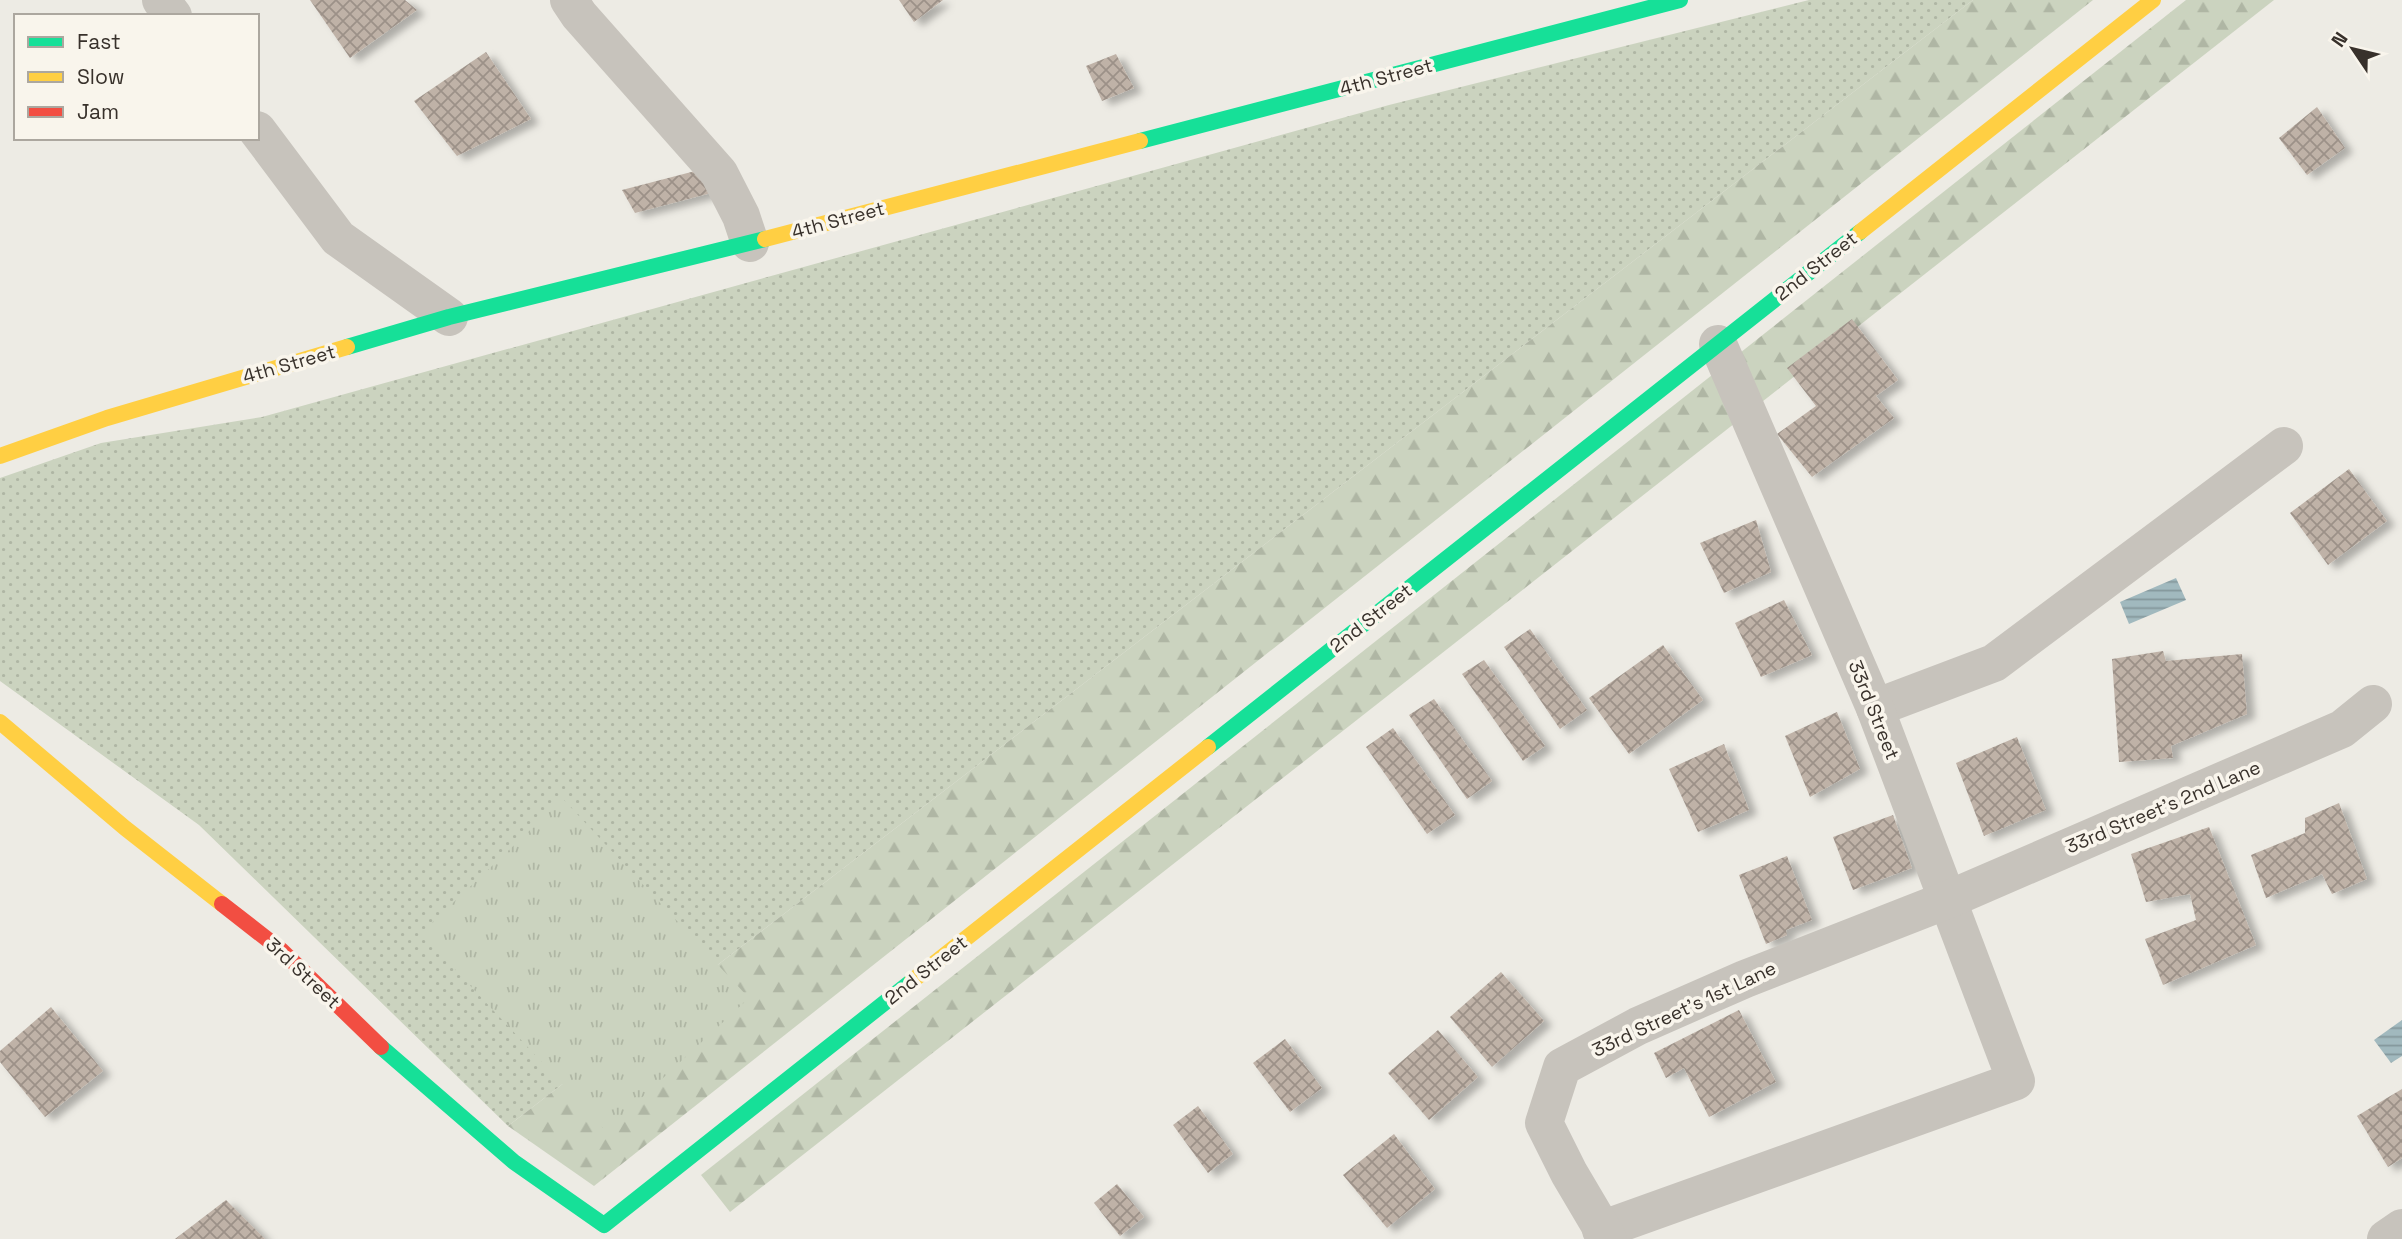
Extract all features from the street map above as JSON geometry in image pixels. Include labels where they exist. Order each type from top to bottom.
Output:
[{"type":"street","points":[[569,0],[579,15],[719,173],[741,216],[750,243]]},
{"type":"street","name":"4th Street","points":[[0,456],[107,418],[449,317],[750,243],[1680,0]]},
{"type":"street","name":"2nd Street","points":[[602,1234],[2153,0]]},
{"type":"street","points":[[259,133],[338,238],[449,317]]},
{"type":"street","name":"33rd Street","points":[[1604,1234],[2016,1081],[1875,708],[1718,344]]},
{"type":"street","points":[[1875,708],[1994,663],[2284,446]]},
{"type":"street","name":"33rd Street's 2nd Lane","points":[[1947,900],[2342,729],[2373,704]]},
{"type":"street","name":"3rd Street","points":[[0,722],[125,828],[281,950],[390,1056],[602,1234]]},
{"type":"street","name":"33rd Street's 1st Lane","points":[[1604,1234],[1544,1123],[1562,1067],[1638,1026],[1733,984],[1947,900]]},
{"type":"street","points":[[2386,1239],[2402,1228]]},
{"type":"green space","points":[[1809,0],[1973,0],[508,1126],[199,825],[0,681],[0,478],[101,443],[262,417],[1389,105]]},
{"type":"green space","points":[[1973,0],[2093,0],[594,1186],[508,1126]]},
{"type":"green space","points":[[2186,0],[2274,0],[730,1212],[701,1175]]},
{"type":"green space","points":[[563,799],[749,998],[606,1131],[421,933]]},
{"type":"water","points":[[2176,578],[2186,600],[2129,624],[2120,602]]},
{"type":"water","points":[[2402,1020],[2402,1056],[2391,1063],[2374,1040]]},
{"type":"building","points":[[310,0],[405,0],[417,10],[350,58]]},
{"type":"building","points":[[899,0],[943,0],[914,22]]},
{"type":"building","points":[[486,52],[531,119],[457,156],[414,101]]},
{"type":"building","points":[[1116,54],[1134,88],[1102,101],[1086,66]]},
{"type":"building","points":[[2317,107],[2345,148],[2307,175],[2279,138]]},
{"type":"building","points":[[699,170],[711,193],[635,213],[622,190]]},
{"type":"building","points":[[1852,319],[1898,380],[1876,396],[1894,418],[1812,477],[1777,434],[1816,406],[1787,368]]},
{"type":"building","points":[[2349,469],[2387,521],[2328,565],[2290,513]]},
{"type":"building","points":[[1756,520],[1771,572],[1724,593],[1700,543]]},
{"type":"building","points":[[1784,600],[1812,655],[1761,677],[1735,623]]},
{"type":"building","points":[[1530,629],[1587,710],[1560,729],[1504,647]]},
{"type":"building","points":[[1663,645],[1703,700],[1629,754],[1589,698]]},
{"type":"building","points":[[2163,651],[2166,661],[2242,654],[2247,714],[2171,746],[2173,758],[2119,762],[2112,659]]},
{"type":"building","points":[[1484,660],[1545,746],[1523,761],[1462,674]]},
{"type":"building","points":[[1434,699],[1492,781],[1467,799],[1409,715]]},
{"type":"building","points":[[1837,712],[1860,769],[1810,797],[1785,736]]},
{"type":"building","points":[[1393,728],[1455,815],[1427,834],[1366,747]]},
{"type":"building","points":[[2017,737],[2046,810],[1984,836],[1956,763]]},
{"type":"building","points":[[1724,744],[1749,810],[1698,832],[1669,769]]},
{"type":"building","points":[[2339,803],[2367,879],[2332,894],[2322,874],[2266,898],[2251,855],[2305,833],[2305,818]]},
{"type":"building","points":[[1893,815],[1912,868],[1853,890],[1833,837]]},
{"type":"building","points":[[2209,827],[2256,945],[2163,985],[2145,939],[2196,920],[2190,894],[2146,902],[2131,854]]},
{"type":"building","points":[[1787,856],[1812,920],[1786,930],[1787,935],[1766,944],[1739,875]]},
{"type":"building","points":[[1501,972],[1544,1021],[1492,1067],[1450,1017]]},
{"type":"building","points":[[51,1007],[103,1071],[45,1117],[0,1062],[0,1051]]},
{"type":"building","points":[[1739,1010],[1776,1082],[1709,1117],[1684,1068],[1666,1078],[1654,1053]]},
{"type":"building","points":[[1438,1030],[1478,1077],[1429,1120],[1388,1073]]},
{"type":"building","points":[[1285,1039],[1322,1088],[1290,1112],[1253,1063]]},
{"type":"building","points":[[2402,1089],[2402,1158],[2388,1167],[2357,1116]]},
{"type":"building","points":[[1198,1106],[1233,1154],[1208,1173],[1173,1125]]},
{"type":"building","points":[[1394,1134],[1435,1189],[1387,1228],[1343,1175]]},
{"type":"building","points":[[1117,1184],[1144,1217],[1120,1236],[1094,1203]]},
{"type":"building","points":[[226,1200],[265,1239],[175,1239]]},
{"type":"traffic: fast","points":[[1140,141],[1680,0]]},
{"type":"traffic: fast","points":[[1208,747],[1860,232]]},
{"type":"traffic: fast","points":[[347,347],[449,317],[765,239]]},
{"type":"traffic: fast","points":[[381,1047],[514,1162],[604,1225],[912,981]]},
{"type":"traffic: slow","points":[[1860,232],[2153,0]]},
{"type":"traffic: slow","points":[[765,239],[1140,141]]},
{"type":"traffic: slow","points":[[0,456],[107,418],[347,347]]},
{"type":"traffic: slow","points":[[0,722],[125,828],[222,904]]},
{"type":"traffic: slow","points":[[912,981],[1208,747]]},
{"type":"traffic: jam","points":[[222,904],[281,950],[381,1047]]}]
